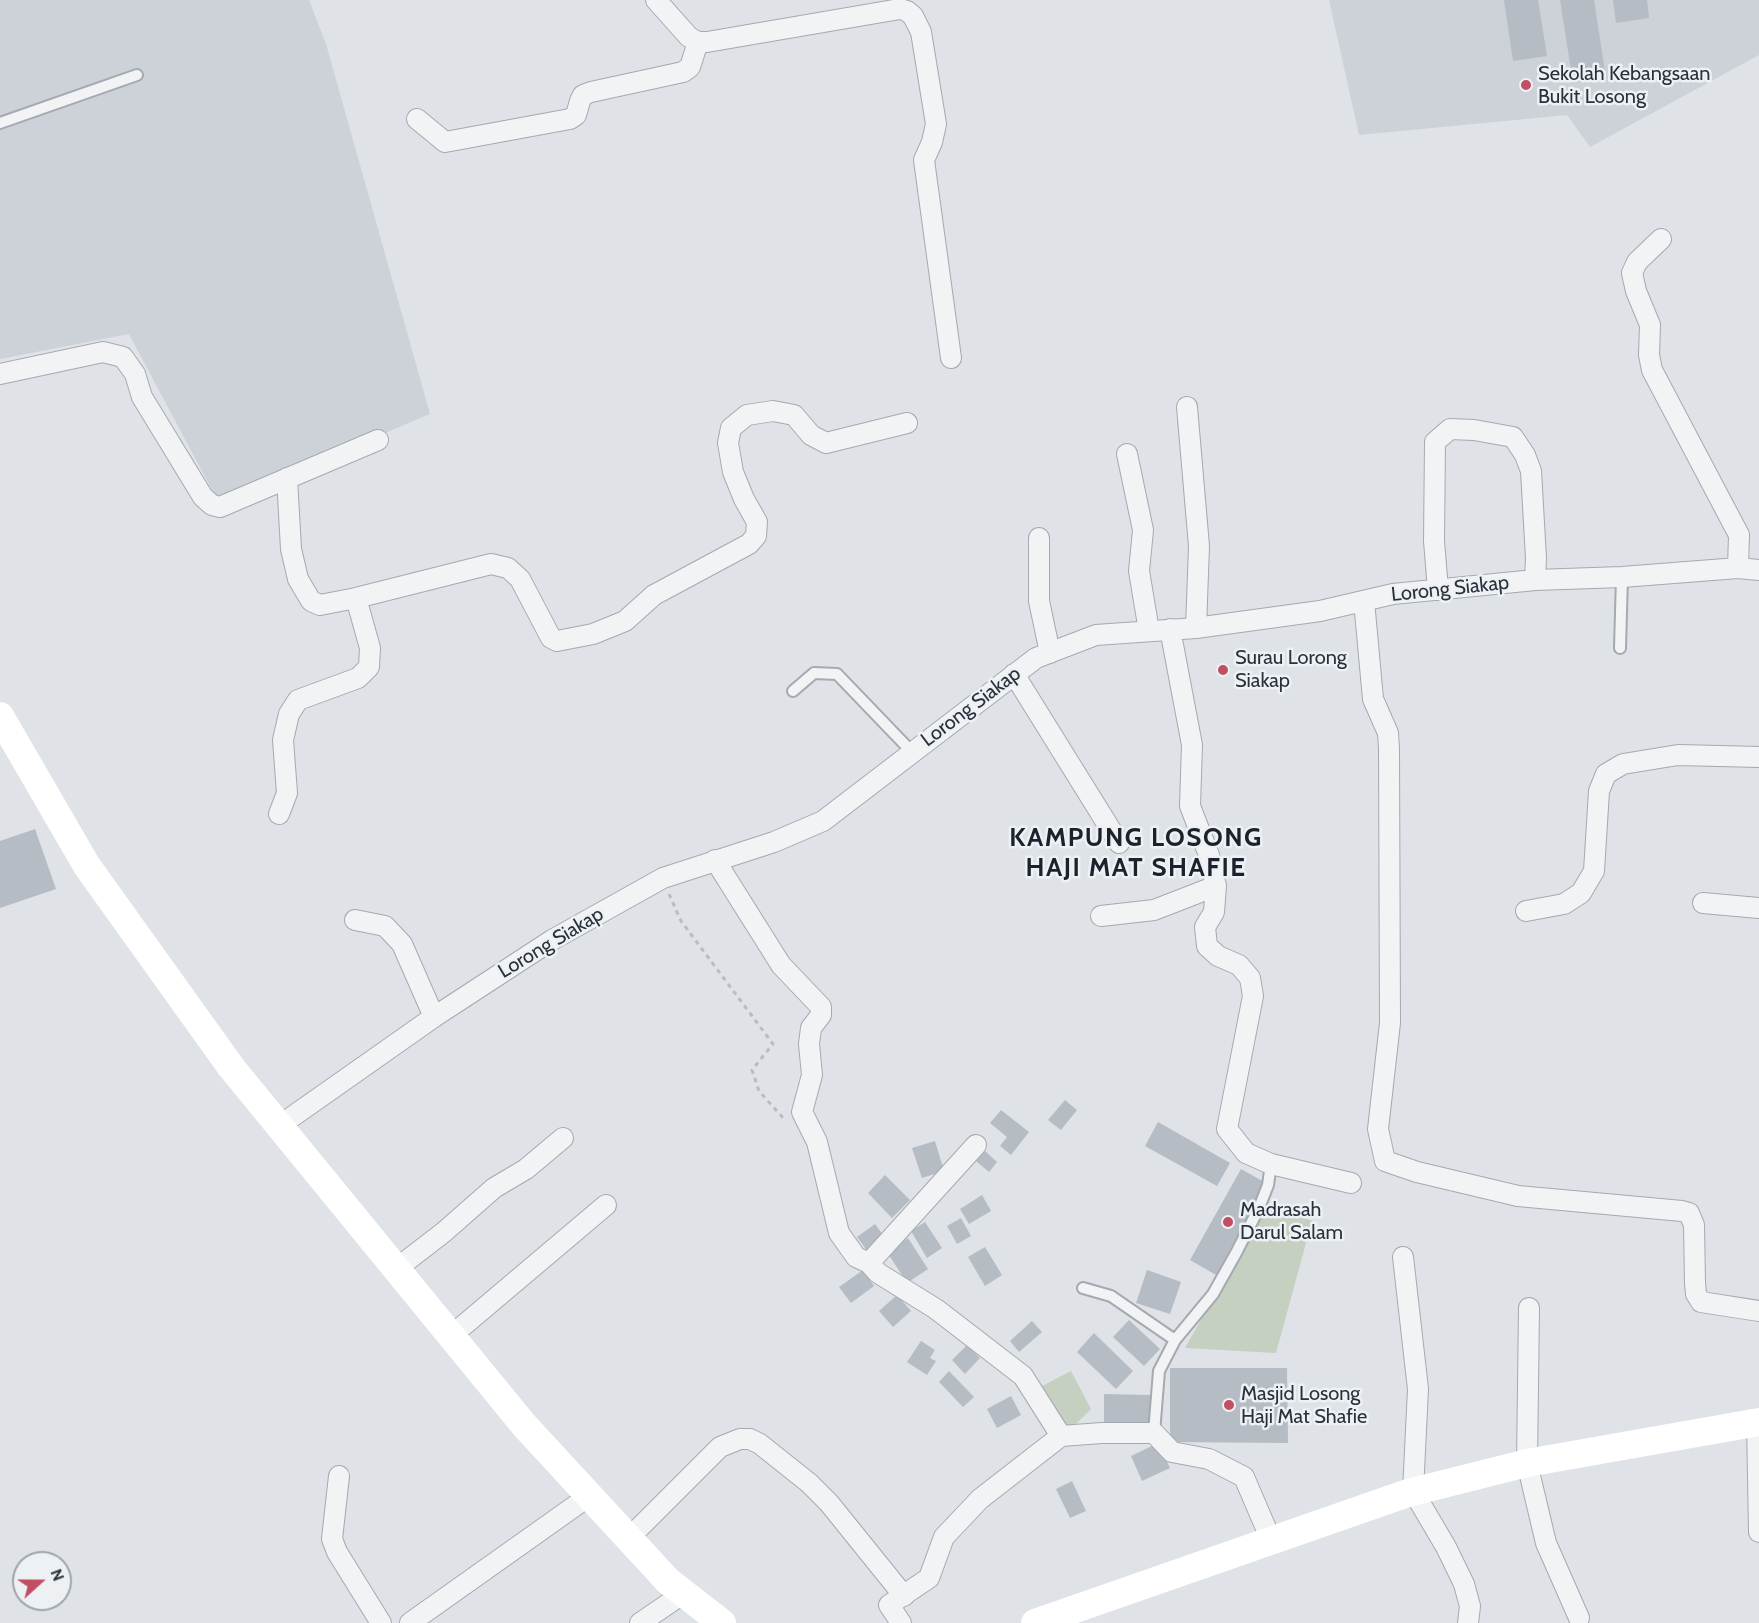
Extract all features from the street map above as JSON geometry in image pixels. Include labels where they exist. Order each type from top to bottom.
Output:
[{"type":"street","points":[[656,0],[689,36],[698,42],[903,5],[913,16],[921,32],[936,124],[932,142],[924,160],[951,358]]},
{"type":"street","points":[[417,119],[445,141],[570,119],[576,115],[580,100],[591,92],[683,72],[690,67],[698,42]]},
{"type":"street","points":[[1661,239],[1637,262],[1632,273],[1636,291],[1650,325],[1649,355],[1652,370],[1739,535],[1738,568]]},
{"type":"street","points":[[0,374],[103,352],[123,357],[135,374],[142,397],[203,497],[212,505],[220,507],[378,440]]},
{"type":"street","points":[[1187,407],[1199,546],[1196,628]]},
{"type":"street","points":[[287,478],[291,549],[298,579],[311,601],[320,604],[356,597],[491,564],[508,568],[520,579],[551,638],[557,641],[593,634],[625,621],[654,595],[749,544],[756,536],[757,522],[733,472],[728,443],[732,428],[747,415],[773,411],[794,416],[811,435],[826,443],[907,423]]},
{"type":"street","points":[[1438,590],[1434,541],[1435,442],[1450,429],[1474,430],[1513,437],[1525,455],[1531,471],[1536,558],[1534,580]]},
{"type":"street","points":[[1127,454],[1143,530],[1139,570],[1149,631]]},
{"type":"street","points":[[1039,538],[1039,601],[1050,653]]},
{"type":"street","name":"Lorong Siakap","points":[[279,1126],[434,1017],[552,940],[663,878],[774,842],[823,821],[1036,658],[1096,635],[1196,628],[1320,611],[1393,594],[1534,580],[1622,577],[1738,568],[1759,570]]},
{"type":"street","points":[[279,814],[287,793],[284,740],[289,714],[298,700],[358,678],[369,667],[370,648],[356,597]]},
{"type":"street","points":[[1364,601],[1373,699],[1388,733],[1389,748],[1390,1023],[1378,1129],[1385,1161],[1418,1172],[1518,1196],[1689,1213],[1694,1225],[1696,1294],[1701,1302],[1759,1311]]},
{"type":"street","points":[[1170,629],[1192,745],[1190,806],[1209,855],[1216,886],[1214,912],[1206,927],[1207,946],[1218,956],[1239,965],[1250,978],[1253,996],[1227,1129],[1246,1153],[1271,1164],[1351,1183]]},
{"type":"street","points":[[1014,674],[1119,843]]},
{"type":"street","points":[[0,716],[87,866],[231,1067],[524,1425],[668,1581],[722,1623]]},
{"type":"street","points":[[1526,911],[1564,904],[1581,893],[1594,871],[1599,791],[1606,774],[1623,764],[1677,755],[1759,757]]},
{"type":"street","points":[[715,860],[781,965],[821,1007],[821,1015],[811,1028],[809,1044],[812,1075],[802,1112],[817,1142],[839,1233],[856,1257],[869,1263],[878,1273],[936,1309],[1023,1376],[1060,1436]]},
{"type":"street","points":[[1101,916],[1154,910],[1216,886]]},
{"type":"street","points":[[1703,903],[1759,908]]},
{"type":"street","points":[[355,920],[385,926],[402,944],[434,1017]]},
{"type":"street","points":[[396,1269],[444,1233],[494,1188],[526,1169],[563,1138]]},
{"type":"street","points":[[869,1263],[976,1145]]},
{"type":"street","points":[[452,1336],[606,1205]]},
{"type":"street","points":[[1403,1257],[1418,1389],[1413,1491],[1446,1547],[1464,1584],[1470,1606],[1468,1623]]},
{"type":"street","points":[[1529,1308],[1527,1463],[1546,1543],[1579,1618]]},
{"type":"street","points":[[1035,1623],[1413,1491],[1527,1463],[1758,1422],[1759,1532]]},
{"type":"street","points":[[901,1623],[889,1605],[929,1578],[944,1537],[973,1506],[1060,1436],[1154,1433],[1172,1452],[1209,1459],[1245,1477],[1271,1540]]},
{"type":"street","points":[[628,1539],[720,1447],[740,1439],[750,1439],[760,1444],[823,1497],[904,1596]]},
{"type":"street","points":[[339,1476],[332,1539],[337,1552],[381,1623]]},
{"type":"street","points":[[410,1623],[589,1496]]},
{"type":"street","points":[[640,1623],[684,1593]]},
{"type":"lane","points":[[0,123],[137,75]]},
{"type":"lane","points":[[1620,648],[1622,577]]},
{"type":"lane","points":[[793,691],[814,673],[837,674],[912,752]]},
{"type":"lane","points":[[1154,1433],[1159,1371],[1175,1340],[1213,1294],[1236,1253],[1259,1208],[1268,1185],[1271,1164]]},
{"type":"lane","points":[[1083,1288],[1111,1296],[1175,1340]]},
{"type":"path","points":[[663,878],[681,921],[773,1044],[752,1070],[759,1091],[791,1127],[817,1142]]},
{"type":"shaded area","points":[[0,0],[309,0],[326,44],[430,414],[219,503],[129,334],[0,359]]},
{"type":"shaded area","name":"Sekolah Kebangsaan Bukit Losong","points":[[1329,0],[1759,0],[1759,55],[1590,147],[1567,115],[1359,135]]},
{"type":"green space","points":[[1267,1203],[1312,1221],[1276,1353],[1185,1348]]},
{"type":"green space","points":[[1071,1371],[1091,1409],[1070,1430],[1057,1421],[1038,1388]]},
{"type":"building","points":[[1504,0],[1538,0],[1547,56],[1513,61]]},
{"type":"building","points":[[1560,0],[1594,0],[1606,78],[1573,83]]},
{"type":"building","points":[[1613,0],[1647,0],[1649,18],[1616,23]]},
{"type":"building","points":[[35,829],[56,889],[0,908],[0,841]]},
{"type":"building","points":[[1065,1100],[1077,1110],[1061,1130],[1048,1120]]},
{"type":"building","points":[[1001,1110],[1029,1132],[1011,1155],[1000,1146],[1007,1137],[990,1123]]},
{"type":"building","points":[[1158,1122],[1230,1163],[1217,1186],[1145,1146]]},
{"type":"building","points":[[935,1141],[944,1171],[922,1178],[912,1148]]},
{"type":"building","points":[[985,1151],[997,1162],[989,1172],[976,1161]]},
{"type":"building","name":"Madrasah Darul Salam","points":[[1241,1169],[1266,1183],[1216,1275],[1190,1260]]},
{"type":"building","points":[[885,1175],[910,1200],[892,1218],[868,1193]]},
{"type":"building","points":[[982,1195],[991,1211],[969,1224],[960,1209]]},
{"type":"building","points":[[961,1218],[971,1236],[957,1244],[947,1226]]},
{"type":"building","points":[[925,1222],[942,1248],[927,1258],[911,1231]]},
{"type":"building","points":[[875,1224],[886,1239],[868,1252],[857,1237]]},
{"type":"building","points":[[908,1238],[928,1269],[907,1283],[887,1252]]},
{"type":"building","points":[[985,1247],[1002,1275],[985,1286],[968,1257]]},
{"type":"building","points":[[863,1270],[874,1286],[851,1303],[839,1287]]},
{"type":"building","points":[[1147,1270],[1181,1282],[1170,1314],[1136,1303]]},
{"type":"building","points":[[897,1295],[911,1311],[893,1327],[879,1311]]},
{"type":"building","points":[[1129,1320],[1160,1349],[1144,1366],[1113,1337]]},
{"type":"building","points":[[1032,1321],[1042,1332],[1019,1352],[1010,1341]]},
{"type":"building","points":[[1094,1333],[1133,1371],[1116,1389],[1077,1352]]},
{"type":"building","points":[[921,1341],[935,1350],[930,1358],[936,1361],[927,1375],[907,1362]]},
{"type":"building","points":[[967,1345],[980,1358],[965,1374],[952,1360]]},
{"type":"building","name":"Masjid Losong Haji Mat Shafie","points":[[1170,1368],[1287,1368],[1288,1443],[1170,1442]]},
{"type":"building","points":[[949,1371],[974,1397],[963,1407],[939,1382]]},
{"type":"building","points":[[1104,1394],[1150,1395],[1150,1422],[1104,1422]]},
{"type":"building","points":[[1011,1396],[1021,1415],[997,1428],[987,1409]]},
{"type":"building","points":[[1158,1443],[1170,1468],[1142,1481],[1131,1456]]},
{"type":"building","points":[[1072,1481],[1086,1511],[1070,1518],[1056,1489]]},
{"type":"place","name":"Sekolah Kebangsaan Bukit Losong","points":[[1526,85]]},
{"type":"place","name":"Surau Lorong Siakap","points":[[1223,670]]},
{"type":"place","name":"Madrasah Darul Salam","points":[[1228,1222]]},
{"type":"place","name":"Masjid Losong Haji Mat Shafie","points":[[1229,1405]]},
{"type":"district","name":"KAMPUNG LOSONG HAJI MAT SHAFIE","points":[[1136,853]]}]
